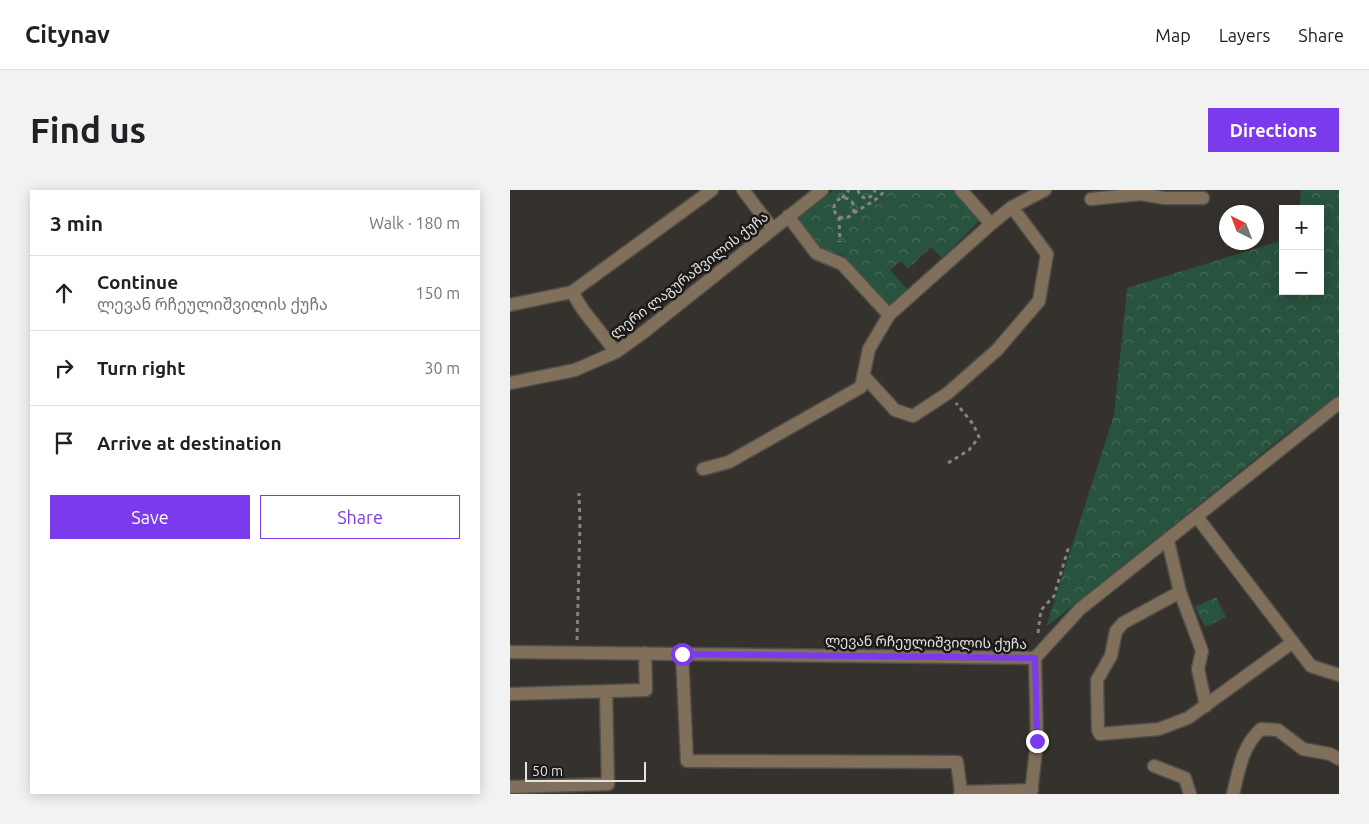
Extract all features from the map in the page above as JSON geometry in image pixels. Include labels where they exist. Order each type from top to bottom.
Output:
[{"type":"street","points":[[510,305],[572,292],[712,190]]},
{"type":"street","points":[[742,190],[772,228]]},
{"type":"street","name":"ლერი ლაგურაშვილის ქუჩა","points":[[510,383],[575,370],[616,352],[822,190]]},
{"type":"street","points":[[961,190],[990,224]]},
{"type":"street","points":[[703,469],[729,462],[861,388],[869,349],[889,315],[990,224],[1012,207],[1045,190]]},
{"type":"street","points":[[1091,199],[1141,194],[1164,198],[1203,198]]},
{"type":"street","points":[[864,376],[895,410],[913,416],[948,393],[997,350],[1039,301],[1047,254],[1012,207]]},
{"type":"street","points":[[788,216],[816,253],[842,264],[889,315]]},
{"type":"street","points":[[572,292],[582,310],[616,352]]},
{"type":"street","name":"ლევან რჩეულიშვილის ქუჩა","points":[[510,652],[1035,658],[1080,609],[1339,403]]},
{"type":"street","points":[[1197,516],[1311,666],[1339,675]]},
{"type":"street","points":[[1168,540],[1180,592],[1202,651],[1198,669],[1206,706]]},
{"type":"street","points":[[1180,592],[1123,623],[1116,631],[1111,656],[1097,680],[1098,730],[1100,734],[1159,729],[1188,718],[1293,642]]},
{"type":"street","points":[[510,694],[646,690],[645,653]]},
{"type":"street","points":[[682,654],[687,761],[957,762],[961,793],[1033,793],[1037,741],[1035,658]]},
{"type":"street","points":[[510,787],[608,784],[606,691]]},
{"type":"street","points":[[1233,794],[1240,764],[1251,738],[1262,729],[1278,730],[1303,749],[1330,754],[1339,759]]},
{"type":"street","points":[[1154,766],[1185,778],[1190,794]]},
{"type":"path","points":[[849,190],[836,202],[834,209],[840,217],[849,218],[853,213],[875,200],[886,190]]},
{"type":"path","points":[[858,190],[862,198],[868,199],[875,190]]},
{"type":"path","points":[[872,196],[875,200]]},
{"type":"path","points":[[842,198],[852,201],[853,213]]},
{"type":"path","points":[[840,217],[840,242]]},
{"type":"path","points":[[948,393],[973,424],[978,437],[969,450],[948,463]]},
{"type":"path","points":[[577,641],[579,493]]},
{"type":"path","points":[[1035,658],[1042,610],[1054,596],[1069,546]]},
{"type":"green space","points":[[834,190],[956,190],[981,219],[942,258],[931,247],[908,269],[901,261],[890,270],[908,290],[893,306],[889,306],[843,255],[822,250],[799,223],[798,218]]},
{"type":"green space","points":[[1301,190],[1339,190],[1339,397],[1290,431],[1046,627],[1114,415],[1127,288],[1250,250],[1264,250],[1264,246],[1279,241],[1279,295],[1324,295],[1324,205],[1299,205]]},
{"type":"green space","points":[[1216,597],[1226,617],[1205,627],[1195,607]]},
{"type":"route","points":[[682,654],[1035,658],[1037,741]]}]
